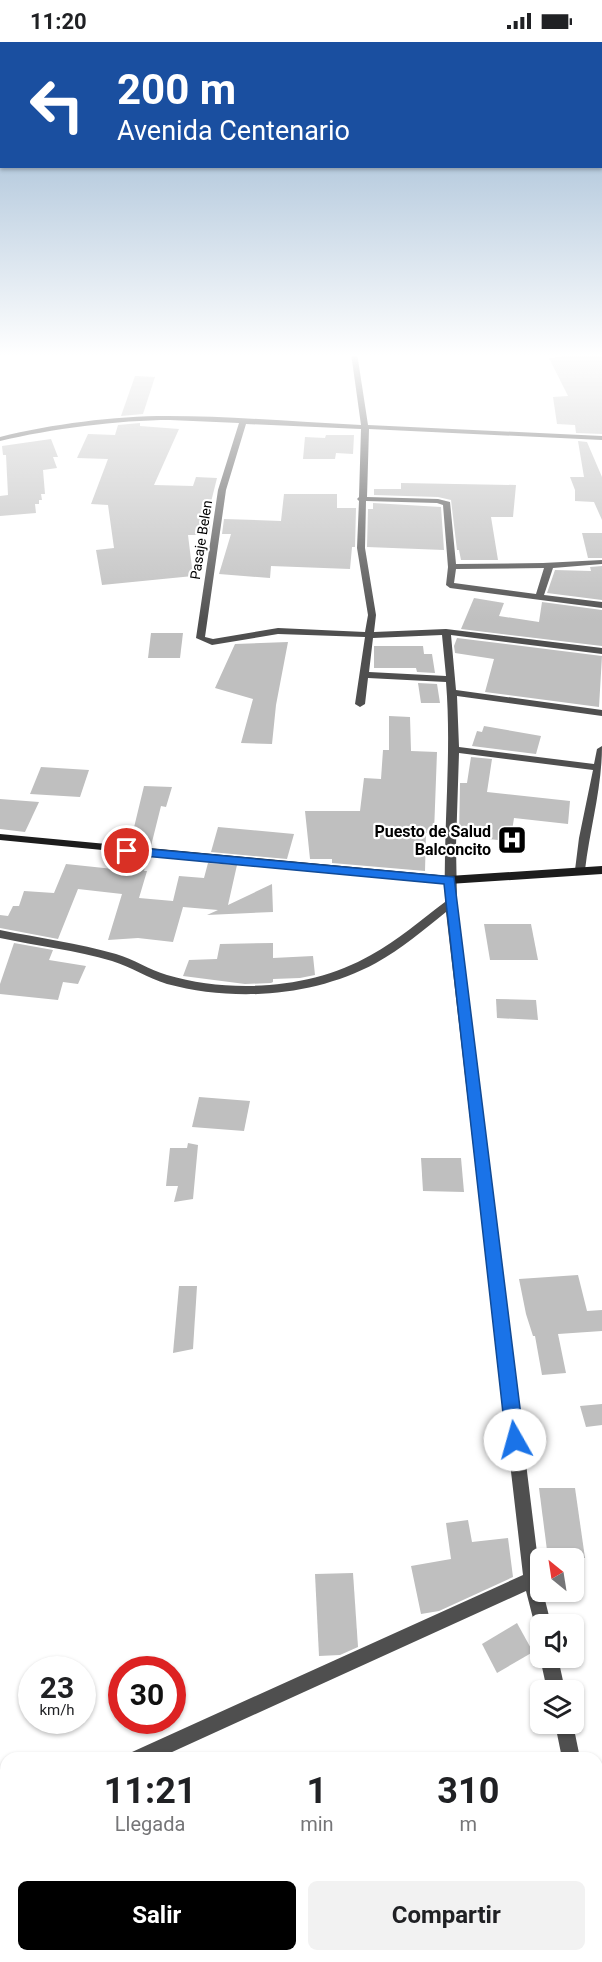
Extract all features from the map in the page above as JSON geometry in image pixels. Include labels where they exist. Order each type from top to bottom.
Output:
[{"type":"main road","points":[[0,837],[450,880],[602,870]]},
{"type":"street","name":"Pasaje Belen","points":[[237,443],[222,490],[200,638],[212,642],[278,631],[371,635]]},
{"type":"street","points":[[360,704],[372,615],[361,548],[364,443]]},
{"type":"street","points":[[361,499],[438,501],[447,504],[452,567],[450,585],[602,605]]},
{"type":"street","points":[[452,567],[549,566],[602,562]]},
{"type":"street","points":[[539,598],[549,566]]},
{"type":"street","points":[[371,635],[447,632],[602,651]]},
{"type":"street","points":[[447,632],[454,749],[451,903],[530,1563]]},
{"type":"street","points":[[365,675],[451,679]]},
{"type":"street","points":[[451,692],[602,713]]},
{"type":"street","points":[[454,749],[600,767]]},
{"type":"street","points":[[580,870],[602,749]]},
{"type":"street","points":[[0,934],[115,958],[166,979],[211,988],[262,989],[314,982],[362,965],[403,939],[451,903]]},
{"type":"street","points":[[151,1752],[530,1581]]},
{"type":"street","points":[[566,1734],[570,1752]]},
{"type":"building","points":[[52,443],[58,457],[53,457],[57,468],[43,470],[45,494],[41,494],[42,500],[39,500],[39,504],[35,504],[36,513],[0,516],[0,496],[8,495],[6,455],[3,455],[2,446]]},
{"type":"building","points":[[84,443],[173,443],[154,485],[193,486],[196,477],[217,478],[207,518],[211,519],[209,535],[188,535],[193,576],[102,585],[96,550],[114,548],[108,505],[91,504],[108,459],[77,458]]},
{"type":"building","points":[[304,443],[354,443],[353,454],[336,453],[335,459],[303,459]]},
{"type":"building","points":[[578,443],[587,443],[602,477],[602,520],[594,502],[575,501],[575,490],[570,477],[584,477]]},
{"type":"building","points":[[401,483],[516,485],[513,517],[491,517],[498,560],[461,560],[459,550],[457,550],[451,500],[438,497],[374,495],[374,489],[401,489]]},
{"type":"building","points":[[284,494],[337,494],[337,508],[356,508],[355,547],[352,547],[350,569],[271,566],[270,578],[219,574],[231,534],[222,534],[224,519],[281,521]]},
{"type":"building","points":[[373,503],[441,507],[444,550],[367,547],[368,509],[373,509]]},
{"type":"building","points":[[582,533],[602,533],[602,558],[588,558]]},
{"type":"building","points":[[602,566],[602,600],[547,593],[555,570],[591,571],[590,567]]},
{"type":"building","points":[[474,598],[504,603],[499,616],[539,622],[542,602],[602,610],[602,646],[461,629]]},
{"type":"building","points":[[151,633],[183,633],[180,658],[148,658]]},
{"type":"building","points":[[457,638],[602,656],[599,707],[485,692],[494,659],[455,653],[454,646]]},
{"type":"building","points":[[288,642],[276,705],[272,744],[241,743],[253,699],[215,688],[235,644]]},
{"type":"building","points":[[374,646],[423,646],[424,654],[432,654],[435,673],[417,672],[416,668],[374,668]]},
{"type":"building","points":[[418,683],[437,684],[440,703],[421,703]]},
{"type":"building","points":[[389,716],[410,717],[411,751],[437,752],[434,833],[426,833],[425,871],[332,863],[332,859],[310,859],[305,811],[360,811],[364,778],[381,779],[383,750],[389,750]]},
{"type":"building","points":[[484,726],[541,736],[536,754],[472,746],[477,731],[482,732]]},
{"type":"building","points":[[471,757],[492,759],[487,792],[570,801],[568,824],[514,818],[512,831],[499,829],[498,840],[459,836],[460,783],[467,783]]},
{"type":"building","points":[[41,767],[89,770],[80,797],[30,794]]},
{"type":"building","points":[[144,786],[172,787],[166,807],[161,806],[151,846],[130,844]]},
{"type":"building","points":[[0,799],[39,802],[25,832],[0,829]]},
{"type":"building","points":[[218,827],[294,834],[287,859],[211,852]]},
{"type":"building","points":[[127,855],[148,857],[144,871],[147,871],[139,898],[173,901],[179,876],[204,878],[208,863],[237,865],[228,905],[272,884],[273,912],[207,915],[218,910],[183,907],[173,942],[138,938],[108,940],[122,894],[78,889],[58,939],[0,928],[0,915],[8,916],[13,906],[19,906],[24,891],[54,893],[66,864],[123,870]]},
{"type":"building","points":[[484,924],[531,924],[538,960],[490,960]]},
{"type":"building","points":[[14,943],[53,950],[49,960],[86,966],[78,984],[63,982],[58,1000],[0,994],[0,984]]},
{"type":"building","points":[[273,943],[273,958],[313,956],[315,975],[273,979],[271,983],[245,984],[183,976],[189,960],[217,959],[220,944]]},
{"type":"building","points":[[496,999],[536,1000],[538,1020],[497,1018]]},
{"type":"building","points":[[199,1097],[250,1101],[244,1131],[192,1127]]},
{"type":"building","points":[[188,1143],[198,1145],[193,1199],[174,1202],[178,1186],[166,1186],[170,1148],[187,1148]]},
{"type":"building","points":[[421,1158],[461,1158],[464,1192],[423,1191]]},
{"type":"building","points":[[578,1275],[587,1311],[602,1310],[602,1331],[558,1334],[566,1373],[542,1375],[535,1336],[533,1336],[526,1314],[519,1279]]},
{"type":"building","points":[[179,1286],[197,1286],[193,1349],[173,1353]]},
{"type":"building","points":[[602,1404],[602,1425],[586,1427],[580,1406]]},
{"type":"building","points":[[539,1488],[575,1488],[584,1548],[547,1548]]},
{"type":"building","points":[[468,1520],[472,1542],[508,1538],[513,1577],[439,1611],[421,1614],[411,1566],[451,1559],[446,1523]]},
{"type":"building","points":[[353,1573],[358,1647],[340,1655],[319,1656],[315,1574]]},
{"type":"building","points":[[517,1623],[530,1647],[530,1654],[497,1673],[482,1644]]},
{"type":"place","name":"Puesto de Salud Balconcito","points":[[512,840]]},
{"type":"route","points":[[127,851],[450,880],[515,1440]]}]
